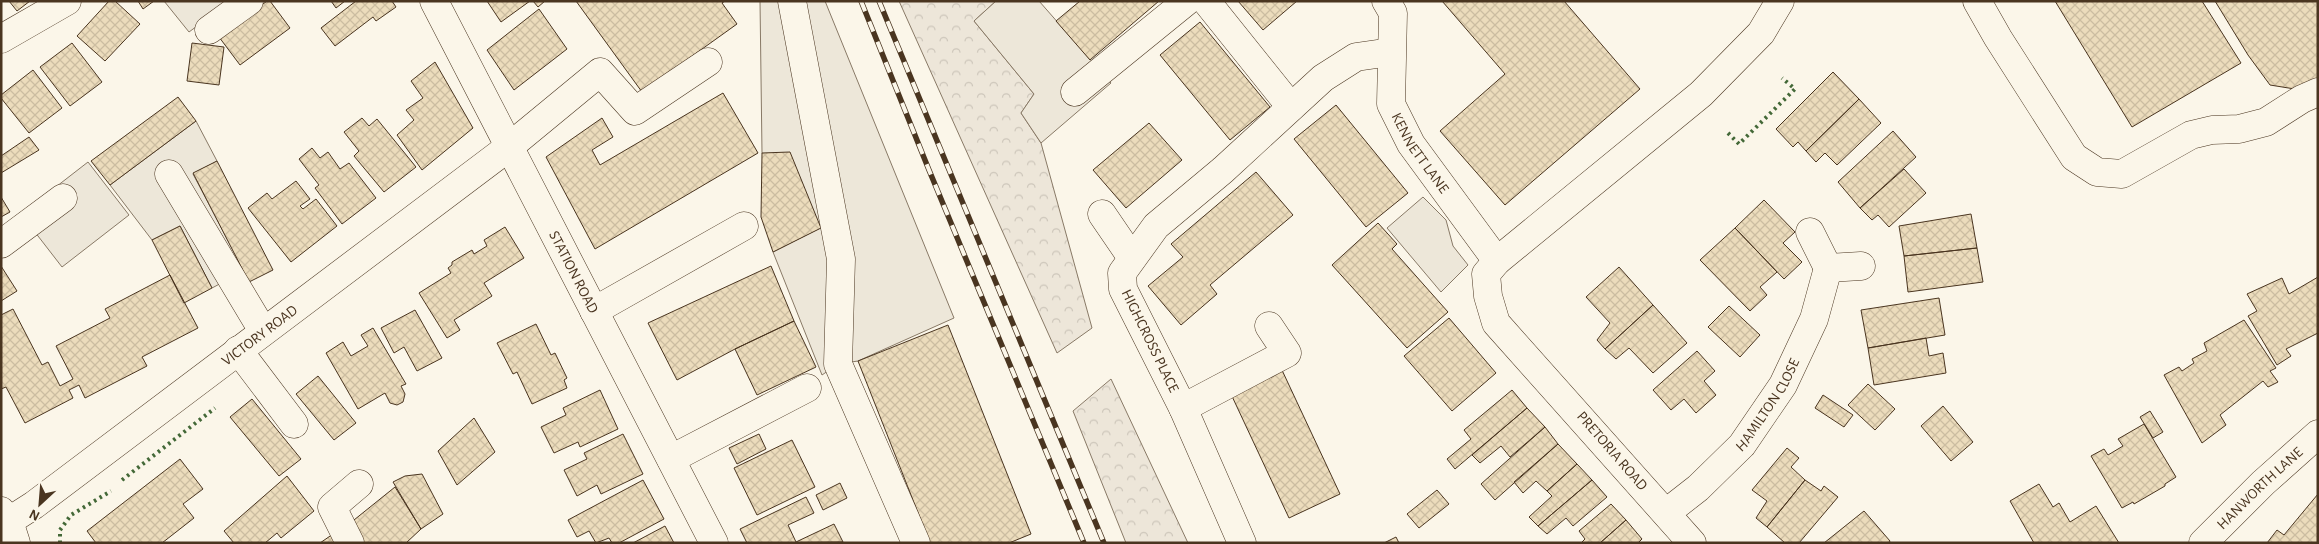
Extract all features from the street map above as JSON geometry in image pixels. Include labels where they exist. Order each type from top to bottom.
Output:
[{"type":"street","points":[[1,39],[67,1]]},
{"type":"street","points":[[209,30],[249,1]]},
{"type":"street","name":"STATION ROAD","points":[[434,1],[714,543]]},
{"type":"street","points":[[792,1],[841,260],[838,364],[916,543]]},
{"type":"street","points":[[1075,92],[1187,1]]},
{"type":"street","points":[[1206,1],[1291,107]]},
{"type":"street","name":"KENNETT LANE","points":[[1386,1],[1394,13],[1391,52],[1391,104],[1411,144],[1497,261]]},
{"type":"street","points":[[1497,261],[1700,94],[1761,33],[1780,1]]},
{"type":"street","points":[[1977,1],[1998,38],[2074,157],[2097,172],[2122,174],[2191,136],[2212,130],[2239,129],[2266,122],[2302,99],[2318,92]]},
{"type":"street","name":"HIGHCROSS PLACE","points":[[1242,543],[1183,408],[1123,289],[1122,273],[1156,226],[1222,170],[1324,78],[1356,56],[1391,52]]},
{"type":"street","name":"VICTORY ROAD","points":[[8,525],[509,147],[600,72],[635,111],[708,62]]},
{"type":"street","points":[[168,174],[263,331]]},
{"type":"street","points":[[1,244],[63,198]]},
{"type":"street","points":[[1102,214],[1132,258]]},
{"type":"street","points":[[594,311],[744,226]]},
{"type":"street","points":[[1810,232],[1828,268],[1861,266]]},
{"type":"street","name":"PRETORIA ROAD","points":[[1497,261],[1486,274],[1488,296],[1496,322],[1692,543]]},
{"type":"street","name":"HAMILTON CLOSE","points":[[1666,513],[1698,488],[1742,445],[1783,385],[1814,319],[1828,268]]},
{"type":"street","points":[[1183,408],[1287,353],[1269,326]]},
{"type":"street","points":[[238,350],[294,424]]},
{"type":"street","points":[[671,459],[807,388]]},
{"type":"street","name":"HANWORTH LANE","points":[[2203,543],[2263,483],[2318,434]]},
{"type":"street","points":[[350,543],[332,507],[359,484]]},
{"type":"green space","points":[[899,1],[996,1],[974,21],[1034,94],[1021,113],[1041,143],[1092,328],[1057,353]]},
{"type":"green space","points":[[1111,379],[1188,543],[1126,543],[1073,411]]},
{"type":"shaded area","points":[[164,1],[231,1],[189,32]]},
{"type":"shaded area","points":[[760,1],[825,1],[954,318],[858,361],[838,364],[822,375],[773,252],[820,228],[762,153]]},
{"type":"shaded area","points":[[996,1],[1039,1],[1111,83],[1041,143],[1021,113],[1034,94],[974,21]]},
{"type":"shaded area","points":[[196,121],[217,161],[193,174],[244,271],[212,288],[180,226],[152,240],[110,185]]},
{"type":"shaded area","points":[[88,162],[129,215],[62,267],[21,214]]},
{"type":"shaded area","points":[[1423,197],[1446,220],[1453,246],[1468,265],[1441,292],[1387,228]]},
{"type":"building","points":[[9,1],[30,1],[17,11]]},
{"type":"building","points":[[109,1],[115,1],[140,24],[105,61],[77,36]]},
{"type":"building","points":[[138,1],[154,1],[143,9]]},
{"type":"building","points":[[267,1],[270,1],[290,28],[240,65],[219,37]]},
{"type":"building","points":[[331,1],[345,1],[336,8]]},
{"type":"building","points":[[356,1],[392,1],[396,7],[376,21],[373,17],[335,46],[321,28]]},
{"type":"building","points":[[487,1],[530,1],[501,22]]},
{"type":"building","points":[[533,1],[545,1],[538,7]]},
{"type":"building","points":[[576,1],[725,1],[722,3],[737,24],[642,92]]},
{"type":"building","points":[[1080,1],[1159,1],[1090,60],[1056,21]]},
{"type":"building","points":[[1238,1],[1297,1],[1263,30]]},
{"type":"building","points":[[1442,1],[1564,1],[1640,89],[1505,205],[1440,131],[1505,74]]},
{"type":"building","points":[[2055,1],[2202,1],[2241,63],[2132,127]]},
{"type":"building","points":[[2215,1],[2318,1],[2318,84],[2307,91],[2270,85],[2248,55]]},
{"type":"building","points":[[539,9],[567,49],[514,90],[487,50]]},
{"type":"building","points":[[1200,22],[1270,107],[1230,140],[1160,55]]},
{"type":"building","points":[[72,43],[102,82],[70,106],[40,67]]},
{"type":"building","points":[[192,43],[224,47],[219,85],[187,81]]},
{"type":"building","points":[[435,62],[473,128],[422,170],[397,135],[414,120],[406,110],[423,98],[411,81]]},
{"type":"building","points":[[33,70],[62,108],[29,133],[1,98],[1,95]]},
{"type":"building","points":[[1833,72],[1859,99],[1806,151],[1798,142],[1793,147],[1776,129]]},
{"type":"building","points":[[723,93],[758,153],[595,249],[546,157],[602,118],[613,137],[592,150],[600,165]]},
{"type":"building","points":[[178,97],[196,121],[110,185],[91,161]]},
{"type":"building","points":[[1859,99],[1881,123],[1837,165],[1825,153],[1816,162],[1806,151]]},
{"type":"building","points":[[1336,105],[1408,193],[1366,227],[1294,139]]},
{"type":"building","points":[[362,118],[369,126],[377,119],[416,167],[384,192],[354,156],[359,151],[344,132]]},
{"type":"building","points":[[1149,123],[1182,160],[1126,208],[1093,170]]},
{"type":"building","points":[[1893,131],[1916,157],[1860,208],[1838,182]]},
{"type":"building","points":[[29,137],[39,150],[1,173],[1,156]]},
{"type":"building","points":[[312,148],[320,158],[328,152],[340,169],[349,163],[376,198],[342,224],[315,188],[319,185],[299,159]]},
{"type":"building","points":[[790,152],[821,228],[773,252],[761,217],[762,153]]},
{"type":"building","points":[[217,161],[273,270],[249,282],[193,173]]},
{"type":"building","points":[[1904,169],[1926,193],[1889,227],[1878,215],[1872,220],[1860,208]]},
{"type":"building","points":[[1256,172],[1293,215],[1210,285],[1217,294],[1181,325],[1148,286],[1183,257],[1171,244]]},
{"type":"building","points":[[296,181],[310,199],[300,206],[303,209],[316,199],[337,226],[291,262],[248,208],[267,193],[272,199]]},
{"type":"building","points":[[1,197],[10,212],[1,217]]},
{"type":"building","points":[[1764,200],[1795,232],[1783,243],[1802,262],[1784,279],[1735,228]]},
{"type":"building","points":[[1971,214],[1977,248],[1904,256],[1899,226]]},
{"type":"building","points":[[1378,223],[1397,244],[1392,249],[1448,312],[1407,348],[1332,265]]},
{"type":"building","points":[[180,226],[212,288],[184,303],[152,240]]},
{"type":"building","points":[[505,227],[524,258],[484,283],[492,296],[454,320],[460,330],[447,338],[419,293],[451,273],[448,268],[452,265],[452,262],[472,250],[474,254],[487,246],[484,240]]},
{"type":"building","points":[[1735,228],[1777,272],[1760,287],[1767,295],[1750,311],[1700,260]]},
{"type":"building","points":[[1977,248],[1983,282],[1908,292],[1904,256]]},
{"type":"building","points":[[1,266],[17,291],[1,301]]},
{"type":"building","points":[[771,266],[794,321],[735,349],[677,380],[648,323]]},
{"type":"building","points":[[1619,267],[1653,305],[1605,349],[1597,340],[1610,323],[1586,297]]},
{"type":"building","points":[[170,275],[198,328],[142,357],[147,366],[85,398],[79,385],[69,390],[73,398],[25,423],[6,387],[1,389],[1,315],[13,309],[42,365],[48,362],[60,386],[73,379],[56,346],[110,318],[105,309]]},
{"type":"building","points":[[2318,277],[2318,333],[2286,349],[2291,356],[2277,365],[2248,316],[2257,311],[2247,294],[2282,278],[2289,294]]},
{"type":"building","points":[[1939,298],[1945,335],[1868,348],[1861,310]]},
{"type":"building","points":[[1653,305],[1687,343],[1653,373],[1629,348],[1616,359],[1605,349]]},
{"type":"building","points":[[1729,306],[1760,335],[1740,357],[1708,327]]},
{"type":"building","points":[[415,310],[442,358],[417,371],[404,347],[394,353],[381,328]]},
{"type":"building","points":[[1449,318],[1496,373],[1452,411],[1404,356]]},
{"type":"building","points":[[2244,320],[2276,368],[2270,371],[2278,382],[2268,387],[2263,381],[2220,415],[2226,425],[2202,443],[2164,375],[2179,367],[2182,371],[2194,363],[2192,359],[2207,351],[2204,343]]},
{"type":"building","points":[[794,321],[816,367],[757,395],[735,349]]},
{"type":"building","points":[[536,324],[551,355],[555,353],[567,378],[564,380],[567,388],[532,404],[517,372],[513,374],[497,343]]},
{"type":"building","points":[[948,325],[1031,534],[1009,543],[930,543],[858,361]]},
{"type":"building","points":[[373,328],[406,384],[401,386],[405,394],[403,402],[397,405],[390,403],[385,393],[358,409],[326,353],[343,342],[351,356],[368,346],[361,335]]},
{"type":"building","points":[[1926,338],[1929,356],[1943,353],[1946,373],[1874,385],[1868,348]]},
{"type":"building","points":[[1697,351],[1715,371],[1704,381],[1716,395],[1696,413],[1684,399],[1671,410],[1653,390]]},
{"type":"building","points":[[1281,368],[1340,494],[1289,518],[1230,392]]},
{"type":"building","points":[[318,376],[356,423],[334,440],[296,394]]},
{"type":"building","points":[[1868,384],[1895,409],[1875,430],[1848,405]]},
{"type":"building","points":[[600,390],[618,429],[580,447],[578,442],[554,453],[541,427],[566,415],[563,408]]},
{"type":"building","points":[[1512,390],[1527,408],[1455,469],[1447,459],[1471,439],[1464,430]]},
{"type":"building","points":[[1823,395],[1853,415],[1844,427],[1815,408]]},
{"type":"building","points":[[252,399],[301,459],[279,476],[230,417]]},
{"type":"building","points":[[1943,406],[1973,442],[1951,461],[1921,426]]},
{"type":"building","points":[[1527,408],[1545,427],[1510,457],[1501,446],[1480,463],[1472,455]]},
{"type":"building","points":[[2150,411],[2163,432],[2153,438],[2140,417]]},
{"type":"building","points":[[474,418],[495,452],[457,485],[438,451]]},
{"type":"building","points":[[2144,424],[2176,477],[2165,484],[2165,486],[2134,504],[2133,502],[2122,508],[2091,456],[2104,449],[2108,455],[2123,446],[2118,439]]},
{"type":"building","points":[[1545,427],[1558,444],[1495,500],[1481,484]]},
{"type":"building","points":[[623,434],[643,474],[601,494],[597,485],[577,496],[564,470],[587,459],[584,453]]},
{"type":"building","points":[[759,434],[766,449],[737,464],[729,448]]},
{"type":"building","points":[[792,440],[815,487],[757,515],[734,468]]},
{"type":"building","points":[[1558,444],[1577,464],[1547,491],[1536,481],[1523,493],[1514,482]]},
{"type":"building","points":[[1787,448],[1799,458],[1791,467],[1805,480],[1767,527],[1756,518],[1767,501],[1752,490]]},
{"type":"building","points":[[180,459],[203,489],[183,504],[194,518],[162,543],[96,543],[87,531]]},
{"type":"building","points":[[1577,464],[1592,480],[1538,526],[1529,517],[1552,496],[1547,491]]},
{"type":"building","points":[[422,474],[443,514],[421,529],[393,482],[405,476]]},
{"type":"building","points":[[287,476],[314,511],[281,538],[277,533],[265,543],[234,543],[224,531]]},
{"type":"building","points":[[643,480],[664,519],[619,543],[612,543],[609,538],[596,543],[589,531],[577,537],[568,520]]},
{"type":"building","points":[[1592,480],[1607,497],[1573,526],[1566,518],[1547,534],[1538,526]]},
{"type":"building","points":[[1805,480],[1821,491],[1824,486],[1838,497],[1799,543],[1785,543],[1767,527]]},
{"type":"building","points":[[840,483],[847,498],[823,510],[816,495]]},
{"type":"building","points":[[2039,484],[2053,507],[2059,503],[2070,522],[2096,506],[2119,543],[2034,543],[2010,501]]},
{"type":"building","points":[[395,487],[421,529],[406,543],[363,543],[349,524]]},
{"type":"building","points":[[1437,490],[1449,504],[1419,528],[1407,514]]},
{"type":"building","points":[[2318,494],[2318,543],[2267,543],[2277,530],[2284,535]]},
{"type":"building","points":[[806,497],[814,513],[788,525],[796,542],[834,524],[843,542],[747,543],[740,529]]},
{"type":"building","points":[[1611,504],[1626,520],[1600,543],[1581,543],[1585,539],[1579,531]]},
{"type":"building","points":[[1864,511],[1890,541],[1889,543],[1824,543]]},
{"type":"building","points":[[1626,520],[1642,539],[1638,543],[1600,543]]},
{"type":"building","points":[[665,526],[674,543],[633,543]]},
{"type":"building","points":[[333,534],[340,543],[320,543]]},
{"type":"building","points":[[1396,537],[1399,543],[1384,543]]},
{"type":"railway","points":[[861,1],[1084,543]]},
{"type":"railway","points":[[879,1],[1104,543]]},
{"type":"hedge","points":[[1728,133],[1739,144],[1795,89],[1782,78]]},
{"type":"hedge","points":[[122,480],[215,408]]},
{"type":"hedge","points":[[60,543],[60,530],[71,515],[111,491]]}]
